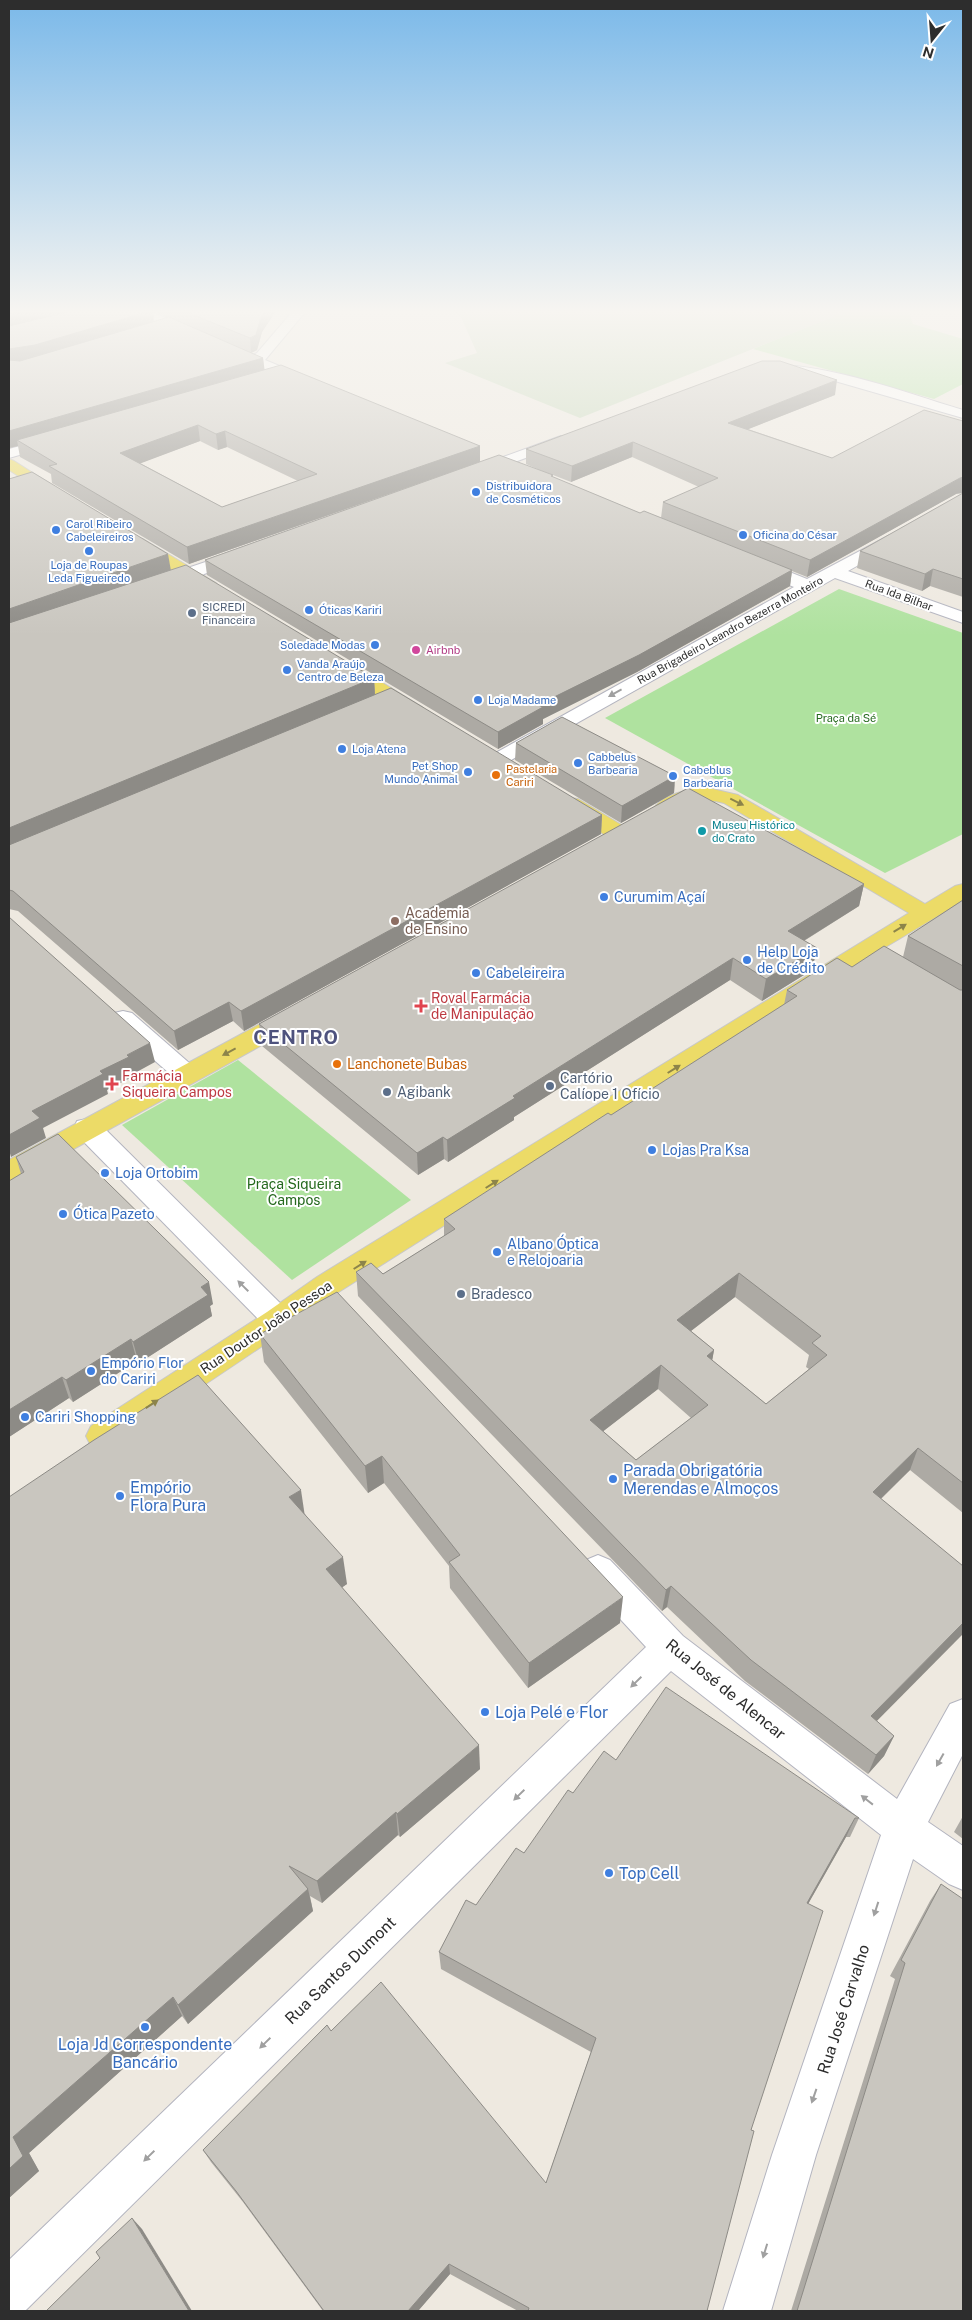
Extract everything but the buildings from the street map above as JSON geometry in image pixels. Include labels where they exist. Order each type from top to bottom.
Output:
[{"type":"main road","points":[[9,464],[74,504]]},
{"type":"main road","points":[[123,534],[222,594]]},
{"type":"main road","points":[[331,660],[374,695],[432,721]]},
{"type":"main road","points":[[599,845],[690,795],[712,793],[743,805],[925,913]]},
{"type":"main road","points":[[557,796],[620,834]]},
{"type":"main road","name":"Rua Doutor João Pessoa","points":[[82,1450],[278,1320],[337,1296],[450,1210],[864,950],[963,891]]},
{"type":"main road","points":[[9,1172],[315,1004]]},
{"type":"street","points":[[464,476],[575,435]]},
{"type":"street","points":[[9,454],[66,438]]},
{"type":"street","points":[[484,455],[520,470]]},
{"type":"street","name":"Rua Brigadeiro Leandro Bezerra Monteiro","points":[[497,760],[903,533]]},
{"type":"street","points":[[144,589],[257,550]]},
{"type":"street","points":[[743,560],[808,586]]},
{"type":"street","name":"Rua Ida Bilhar","points":[[835,572],[963,618]]},
{"type":"street","points":[[864,950],[889,964]]},
{"type":"street","points":[[104,1002],[186,1074]]},
{"type":"street","points":[[87,1128],[278,1320]]},
{"type":"street","name":"Rua José de Alencar","points":[[581,1554],[670,1648],[903,1828],[963,1870]]},
{"type":"street","name":"Rua Santos Dumont","points":[[9,2293],[670,1648]]},
{"type":"street","name":"Rua José Carvalho","points":[[747,2311],[794,2154],[903,1828],[963,1717]]},
{"type":"green space","name":"Praça da Sé","points":[[839,589],[963,633],[963,834],[885,873],[605,718]]},
{"type":"green space","name":"Praça Siqueira Campos","points":[[238,1060],[411,1200],[292,1280],[122,1125]]},
{"type":"place","name":"Distribuidora de Cosméticos","points":[[476,492]]},
{"type":"place","name":"Carol Ribeiro Cabeleireiros","points":[[56,530]]},
{"type":"place","name":"Oficina do César","points":[[743,535]]},
{"type":"place","name":"Loja de Roupas Leda Figueiredo","points":[[89,551]]},
{"type":"place","name":"Óticas Kariri","points":[[309,610]]},
{"type":"place","name":"SICREDI Financeira","points":[[192,613]]},
{"type":"place","name":"Soledade Modas","points":[[375,645]]},
{"type":"place","name":"Airbnb","points":[[416,650]]},
{"type":"place","name":"Vanda Araújo Centro de Beleza","points":[[287,670]]},
{"type":"place","name":"Loja Madame","points":[[478,700]]},
{"type":"place","name":"Loja Atena","points":[[342,749]]},
{"type":"place","name":"Cabbelus Barbearia","points":[[578,763]]},
{"type":"place","name":"Pet Shop Mundo Animal","points":[[468,772]]},
{"type":"place","name":"Pastelaria Cariri","points":[[496,775]]},
{"type":"place","name":"Cabeblus Barbearia","points":[[673,776]]},
{"type":"place","name":"Museu Histórico do Crato","points":[[702,831]]},
{"type":"place","name":"Curumim Açaí","points":[[604,897]]},
{"type":"place","name":"Academia de Ensino","points":[[395,921]]},
{"type":"place","name":"Help Loja de Crédito","points":[[747,960]]},
{"type":"place","name":"Cabeleireira","points":[[476,973]]},
{"type":"place","name":"Roval Farmácia de Manipulação","points":[[421,1006]]},
{"type":"place","name":"Lanchonete Bubas","points":[[337,1064]]},
{"type":"place","name":"Farmácia Siqueira Campos","points":[[112,1084]]},
{"type":"place","name":"Cartório Calíope 1 Ofício","points":[[550,1086]]},
{"type":"place","name":"Agibank","points":[[387,1092]]},
{"type":"place","name":"Lojas Pra Ksa","points":[[652,1150]]},
{"type":"place","name":"Loja Ortobim","points":[[105,1173]]},
{"type":"place","name":"Ótica Pazeto","points":[[63,1214]]},
{"type":"place","name":"Albano Óptica e Relojoaria","points":[[497,1252]]},
{"type":"place","name":"Bradesco","points":[[461,1294]]},
{"type":"place","name":"Empório Flor do Cariri","points":[[91,1371]]},
{"type":"place","name":"Cariri Shopping","points":[[25,1417]]},
{"type":"place","name":"Parada Obrigatória Merendas e Almoços","points":[[613,1479]]},
{"type":"place","name":"Empório Flora Pura","points":[[120,1496]]},
{"type":"place","name":"Loja Pelé e Flor","points":[[485,1712]]},
{"type":"place","name":"Top Cell","points":[[609,1873]]},
{"type":"place","name":"Loja Jd Correspondente Bancário","points":[[145,2027]]},
{"type":"district","name":"CENTRO","points":[[296,1037]]}]
